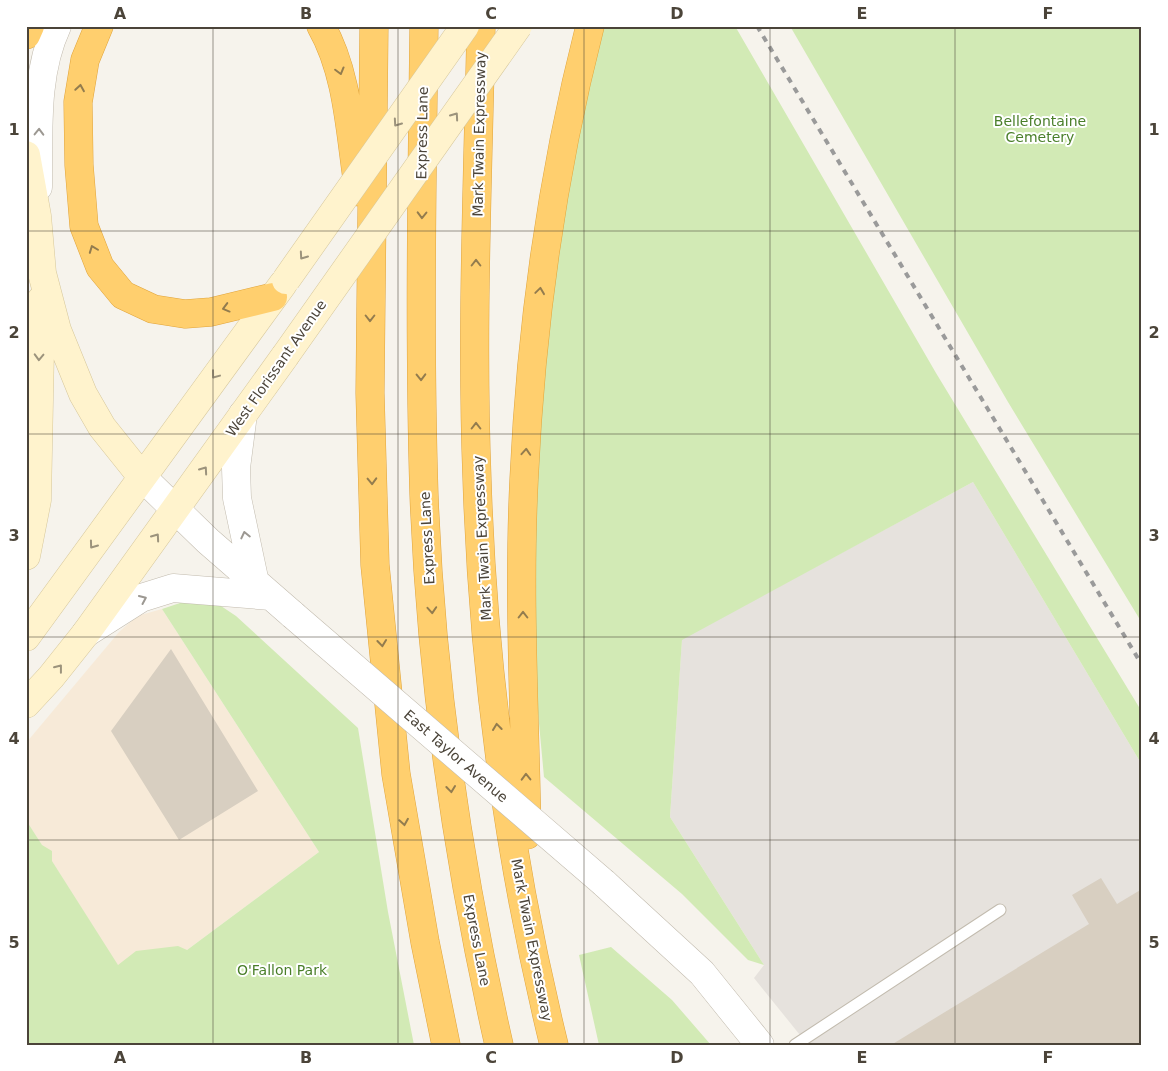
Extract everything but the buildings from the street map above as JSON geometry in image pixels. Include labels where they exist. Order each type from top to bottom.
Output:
[{"type":"highway","points":[[26,35],[30,26]]},
{"type":"highway","points":[[99,26],[85,60],[78,102],[79,165],[84,226],[100,267],[123,295],[153,309],[185,314],[211,312],[280,288]]},
{"type":"highway","points":[[322,26],[333,47],[342,79],[370,270]]},
{"type":"highway","points":[[374,26],[370,270],[372,479],[375,565],[396,774],[409,858],[446,1045]]},
{"type":"highway","name":"Express Lane","points":[[424,26],[421,371],[424,497],[432,621],[456,831],[478,954],[499,1045]]},
{"type":"highway","name":"Mark Twain Expressway","points":[[481,26],[477,229],[477,479],[484,605],[497,727],[516,861],[554,1045]]},
{"type":"highway","points":[[529,931],[523,623],[524,480],[529,396],[536,323],[548,235],[563,146],[590,26]]},
{"type":"main road","points":[[26,637],[280,288],[465,26]]},
{"type":"main road","name":"West Florissant Avenue","points":[[26,704],[51,677],[86,633],[176,510],[518,26]]},
{"type":"main road","points":[[26,155],[37,216],[42,273],[37,402],[37,500],[26,556]]},
{"type":"main road","points":[[42,273],[57,330],[83,394],[102,427],[142,477]]},
{"type":"street","points":[[37,216],[40,98],[44,70],[57,26]]},
{"type":"street","points":[[86,633],[141,598],[172,588],[263,590],[237,498],[236,468],[243,414]]},
{"type":"street","name":"East Taylor Avenue","points":[[142,477],[263,590],[604,883],[702,974],[760,1045]]},
{"type":"lane","points":[[794,1045],[1000,910]]},
{"type":"shaded area","points":[[973,482],[1142,765],[1142,1045],[808,1045],[754,978],[764,965],[670,817],[682,639]]},
{"type":"shaded area","points":[[162,609],[319,852],[133,990],[26,820],[26,743],[119,632],[137,616]]},
{"type":"green space","points":[[600,26],[735,26],[936,373],[1142,712],[1142,765],[973,482],[682,640],[670,817],[764,965],[748,960],[682,894],[544,777],[534,670],[532,548],[547,333],[575,135]]},
{"type":"green space","name":"Bellefontaine Cemetery","points":[[790,26],[1142,26],[1142,623],[1008,402]]},
{"type":"green space","name":"O'Fallon Park","points":[[183,602],[218,604],[236,616],[358,728],[388,912],[414,1045],[26,1045],[26,820],[42,845],[52,851],[52,861],[118,965],[136,951],[178,946],[187,950],[319,852],[162,609]]},
{"type":"green space","points":[[611,947],[672,1000],[711,1045],[599,1045],[579,955]]},
{"type":"railway","points":[[757,26],[1142,665]]}]
